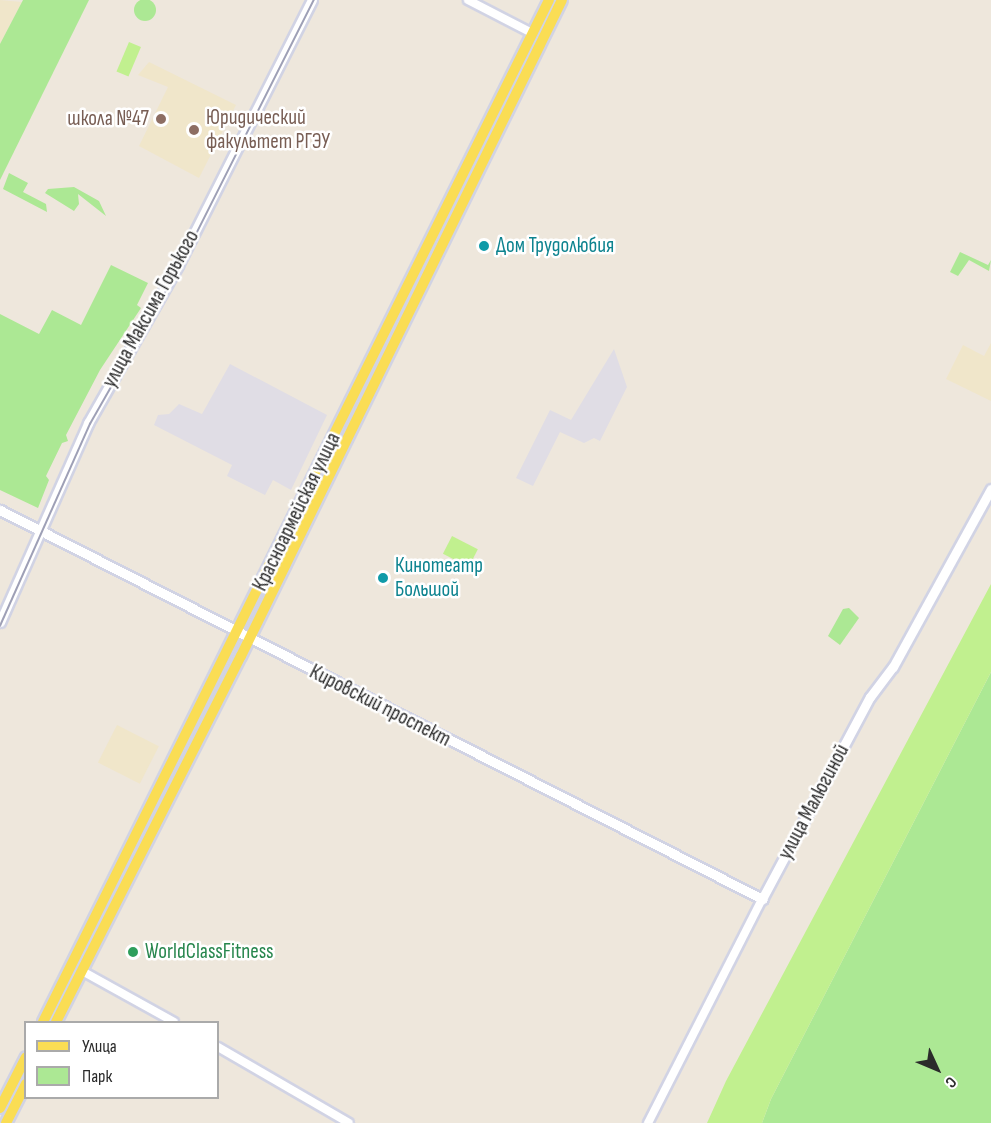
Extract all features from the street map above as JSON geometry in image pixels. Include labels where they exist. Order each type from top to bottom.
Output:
[{"type":"main road","name":"улица Максима Горького","points":[[0,622],[88,423],[178,265],[312,0]]},
{"type":"main road","name":"Красноармейская улица","points":[[44,1021],[238,633],[549,0]]},
{"type":"main road","name":"Красноармейская улица","points":[[57,1021],[249,639],[562,0]]},
{"type":"main road","name":"улица Малюгиной","points":[[762,899],[870,697],[894,667],[991,489]]},
{"type":"main road","name":"Кировский проспект","points":[[0,510],[762,899]]},
{"type":"main road","points":[[0,1108],[24,1061]]},
{"type":"main road","points":[[6,1123],[24,1088]]},
{"type":"street","points":[[468,0],[532,33]]},
{"type":"street","name":"улица Малюгиной","points":[[648,1123],[762,899]]},
{"type":"street","points":[[82,971],[170,1021]]},
{"type":"street","points":[[219,1048],[350,1123]]},
{"type":"shaded area","points":[[0,0],[22,2],[0,44]]},
{"type":"shaded area","name":"Юридический факультет РГЭУ","points":[[149,62],[236,105],[199,178],[139,146],[168,87],[138,75]]},
{"type":"shaded area","points":[[991,343],[991,401],[946,379],[963,345],[984,356]]},
{"type":"shaded area","points":[[614,349],[627,387],[600,441],[594,438],[584,443],[560,432],[533,486],[516,478],[550,410],[571,420]]},
{"type":"shaded area","points":[[230,364],[327,415],[291,490],[273,480],[265,495],[227,476],[232,465],[154,425],[158,415],[169,414],[179,404],[202,414]]},
{"type":"shaded area","points":[[117,725],[159,746],[140,784],[98,762]]},
{"type":"green space","points":[[145,-1],[153,2],[156,10],[153,18],[145,21],[137,18],[134,10],[137,2]]},
{"type":"green space","points":[[23,0],[89,0],[0,180],[0,44]]},
{"type":"green space","points":[[129,42],[141,47],[128,77],[116,71]]},
{"type":"green space","points":[[9,173],[28,183],[23,192],[46,204],[47,212],[3,189]]},
{"type":"green space","points":[[74,187],[99,201],[106,216],[78,194],[79,204],[74,211],[45,193],[48,189]]},
{"type":"green space","points":[[960,252],[988,265],[991,260],[989,271],[969,260],[958,276],[950,272]]},
{"type":"green space","points":[[111,265],[148,283],[137,305],[141,308],[100,370],[66,435],[68,441],[62,443],[46,476],[49,480],[38,508],[0,490],[0,314],[39,334],[52,310],[81,325]]},
{"type":"green space","points":[[452,536],[478,549],[469,567],[443,554]]},
{"type":"green space","points":[[991,584],[991,672],[771,1099],[762,1123],[707,1123],[726,1081]]},
{"type":"green space","points":[[849,608],[859,618],[840,645],[828,636],[843,609]]},
{"type":"green space","points":[[991,672],[991,1123],[762,1123],[771,1099]]},
{"type":"tram line","points":[[0,626],[90,424],[180,266],[314,0]]},
{"type":"place","name":"школа №47","points":[[161,119]]},
{"type":"place","name":"Юридический факультет РГЭУ","points":[[194,130]]},
{"type":"place","name":"Дом Трудолюбия","points":[[484,246]]},
{"type":"place","name":"Кинотеатр Большой","points":[[383,578]]},
{"type":"place","name":"WorldClassFitness","points":[[133,952]]}]
